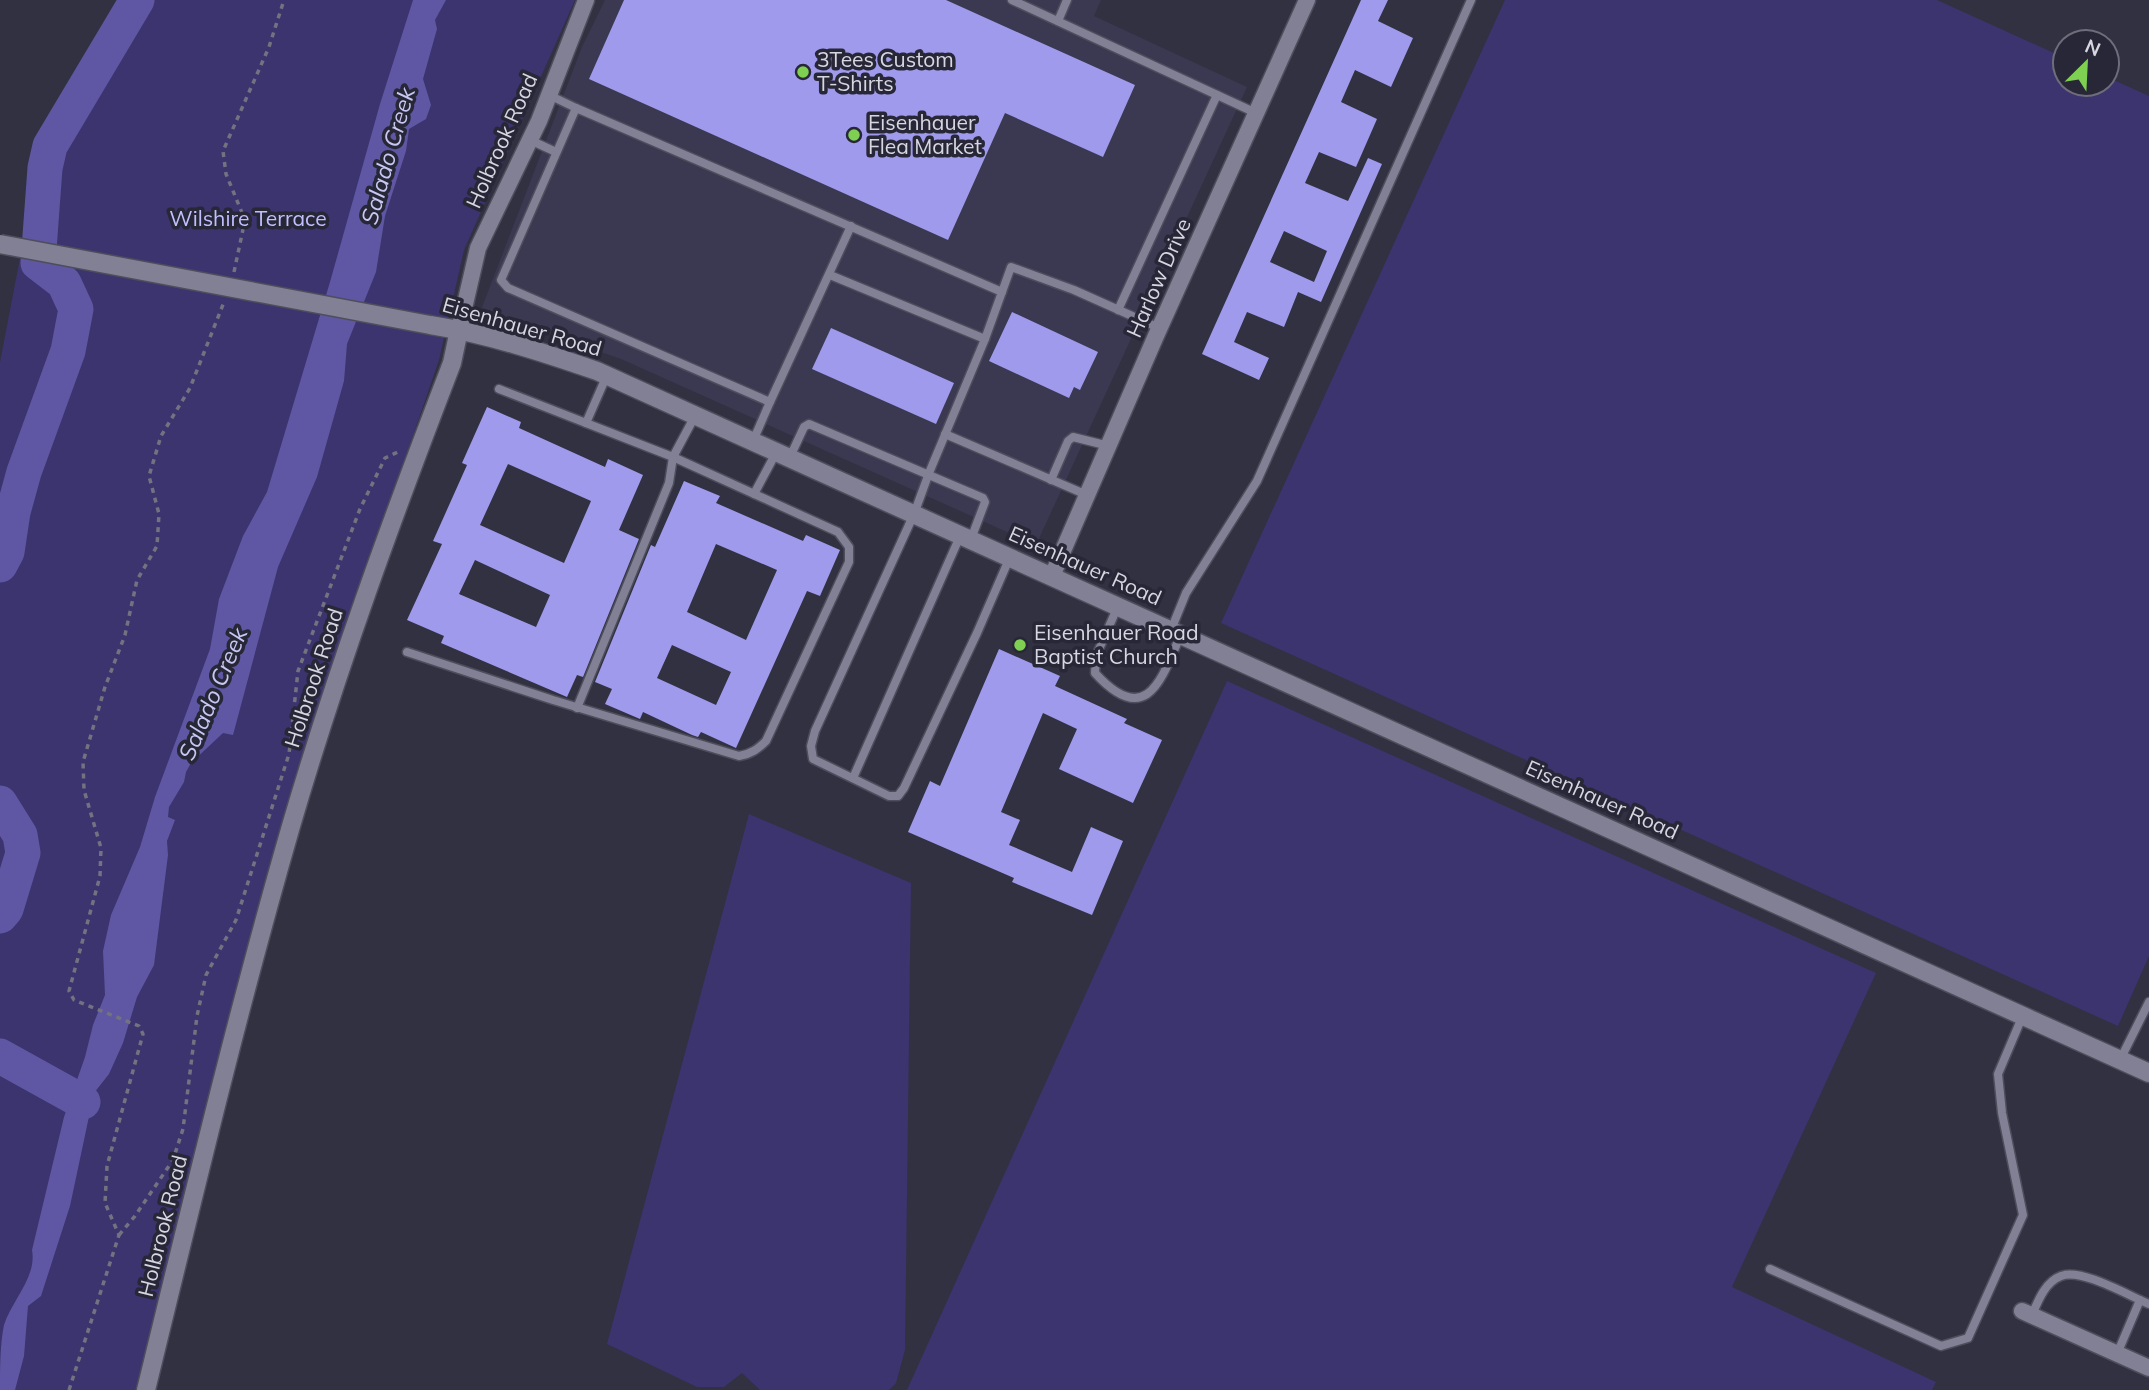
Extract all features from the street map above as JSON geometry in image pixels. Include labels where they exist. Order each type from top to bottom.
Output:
[{"type":"main road","name":"Eisenhauer Road","points":[[0,244],[459,330],[545,353],[607,376],[2149,1073]]},
{"type":"main road","name":"Holbrook Road","points":[[146,1390],[227,1063],[291,827],[361,607],[452,363],[459,330]]},
{"type":"street","name":"Holbrook Road","points":[[459,330],[478,248],[530,140],[586,0]]},
{"type":"street","name":"Harlow Drive","points":[[1052,576],[1159,328],[1307,0]]},
{"type":"street","points":[[2027,1313],[2149,1368]]},
{"type":"lane","points":[[1012,0],[1256,113]]},
{"type":"lane","points":[[1058,21],[1067,0]]},
{"type":"lane","points":[[1118,606],[1096,656],[1095,673],[1111,688],[1128,697],[1139,698],[1150,694],[1158,686],[1186,593],[1257,481],[1471,0]]},
{"type":"lane","points":[[549,95],[1002,292]]},
{"type":"lane","points":[[1118,310],[1217,95]]},
{"type":"lane","points":[[576,108],[501,280],[508,288],[770,402]]},
{"type":"lane","points":[[530,140],[556,152]]},
{"type":"lane","points":[[753,441],[851,226]]},
{"type":"lane","points":[[1010,556],[977,633],[898,796],[889,796],[813,759],[811,746],[814,731],[914,514],[985,339],[1011,267],[1074,290],[1159,328]]},
{"type":"lane","points":[[830,275],[985,339]]},
{"type":"lane","points":[[586,423],[607,376]]},
{"type":"lane","points":[[407,652],[577,708],[740,756],[757,750],[766,741],[849,562],[849,547],[838,532],[673,457],[499,389]]},
{"type":"lane","points":[[577,708],[669,483],[673,457],[696,415]]},
{"type":"lane","points":[[754,494],[809,424],[929,473],[983,498],[985,502],[853,778]]},
{"type":"lane","points":[[945,434],[1088,495]]},
{"type":"lane","points":[[1051,480],[1068,441],[1073,437],[1108,446]]},
{"type":"lane","points":[[2120,1060],[2149,1002]]},
{"type":"lane","points":[[1770,1269],[1941,1346],[1968,1338],[2023,1215],[2002,1113],[1998,1074],[2023,1015]]},
{"type":"lane","points":[[2027,1313],[2050,1283],[2061,1276],[2076,1275],[2094,1280],[2149,1304]]},
{"type":"lane","points":[[2117,1354],[2140,1300]]},
{"type":"path","points":[[233,274],[238,263],[244,220],[226,174],[223,152],[269,47],[284,0]]},
{"type":"path","points":[[119,1235],[105,1203],[107,1166],[144,1034],[139,1026],[74,1000],[69,991],[100,876],[101,848],[84,790],[83,762],[125,635],[137,580],[157,546],[159,514],[149,476],[161,436],[190,388],[225,298]]},
{"type":"path","points":[[69,1390],[119,1235],[173,1160],[183,1129],[197,1016],[206,975],[236,920],[289,754],[298,671],[311,635],[360,509],[385,458],[422,440]]},
{"type":"shaded area","points":[[605,0],[1101,0],[1094,16],[1247,87],[1036,545],[621,359],[481,310],[582,47]]},
{"type":"green space","name":"Wilshire Terrace","points":[[122,0],[575,0],[464,250],[439,360],[366,572],[195,1159],[136,1390],[0,1390],[0,362],[44,134]]},
{"type":"green space","points":[[1505,0],[1937,0],[2051,52],[2051,98],[2121,98],[2121,83],[2149,96],[2149,956],[2118,1026],[1221,623]]},
{"type":"green space","points":[[1227,681],[1876,973],[1732,1287],[1936,1382],[1932,1390],[907,1390]]},
{"type":"green space","points":[[749,814],[911,883],[905,1350],[896,1383],[889,1390],[760,1390],[742,1373],[724,1387],[697,1387],[607,1344]]},
{"type":"water","name":"Salado Creek","points":[[413,0],[446,0],[435,20],[437,29],[423,79],[431,105],[426,119],[409,129],[406,151],[385,216],[376,272],[347,344],[344,381],[317,477],[278,567],[233,735],[223,733],[191,763],[184,782],[169,807],[168,817],[175,820],[167,841],[168,855],[154,965],[137,997],[123,1043],[109,1074],[94,1093],[70,1206],[41,1296],[28,1306],[24,1356],[15,1390],[0,1390],[4,1325],[31,1270],[32,1250],[64,1117],[105,995],[103,951],[111,915],[140,847],[155,797],[210,649],[219,599],[243,536],[267,492]]},
{"type":"building","name":"Eisenhauer Flea Market","points":[[624,0],[946,0],[1135,85],[1103,157],[1005,113],[948,240],[589,79]]},
{"type":"building","points":[[1361,0],[1388,0],[1378,21],[1413,38],[1391,87],[1355,70],[1341,102],[1377,119],[1356,167],[1319,152],[1305,183],[1348,201],[1368,158],[1382,164],[1321,302],[1298,292],[1284,327],[1247,312],[1234,342],[1269,358],[1259,380],[1202,354]],"holes":[[[1284,231],[1327,251],[1314,282],[1270,262]]]},
{"type":"building","points":[[1012,312],[1098,352],[1080,390],[1074,387],[1069,398],[989,361]]},
{"type":"building","points":[[831,328],[954,383],[936,424],[812,369]]},
{"type":"building","points":[[487,407],[521,422],[519,428],[605,467],[608,459],[643,475],[619,530],[639,539],[583,677],[577,675],[567,697],[441,643],[444,636],[407,620],[442,544],[433,541],[467,465],[462,463]],"holes":[[[508,464],[591,501],[564,563],[480,525]],[[475,560],[550,595],[536,627],[459,594]]]},
{"type":"building","points":[[684,481],[720,496],[716,503],[803,541],[806,535],[840,550],[820,596],[807,591],[736,748],[701,732],[698,737],[692,735],[643,712],[640,719],[605,704],[612,689],[595,682],[651,545],[655,547]],"holes":[[[716,544],[777,570],[746,640],[687,612]],[[672,645],[731,672],[716,705],[657,678]]]},
{"type":"building","points":[[999,649],[1060,676],[1055,686],[1127,719],[1124,723],[1162,740],[1133,803],[1059,769],[1077,729],[1043,713],[1001,812],[1020,820],[1009,845],[1072,872],[1091,827],[1123,841],[1092,915],[1012,882],[1014,878],[908,832],[930,781],[940,786]]},
{"type":"waterway","points":[[0,565],[7,552],[13,512],[24,472],[68,351],[76,309],[64,283],[38,263],[45,168],[50,146],[137,0]]},
{"type":"waterway","points":[[0,503],[13,512]]},
{"type":"waterway","points":[[0,803],[20,835],[23,853],[6,909],[0,916]]},
{"type":"waterway","points":[[0,1056],[83,1102]]},
{"type":"place","name":"3Tees Custom T-Shirts","points":[[803,72]]},
{"type":"place","name":"Eisenhauer Flea Market","points":[[854,135]]},
{"type":"place","name":"Eisenhauer Road Baptist Church","points":[[1020,645]]}]
